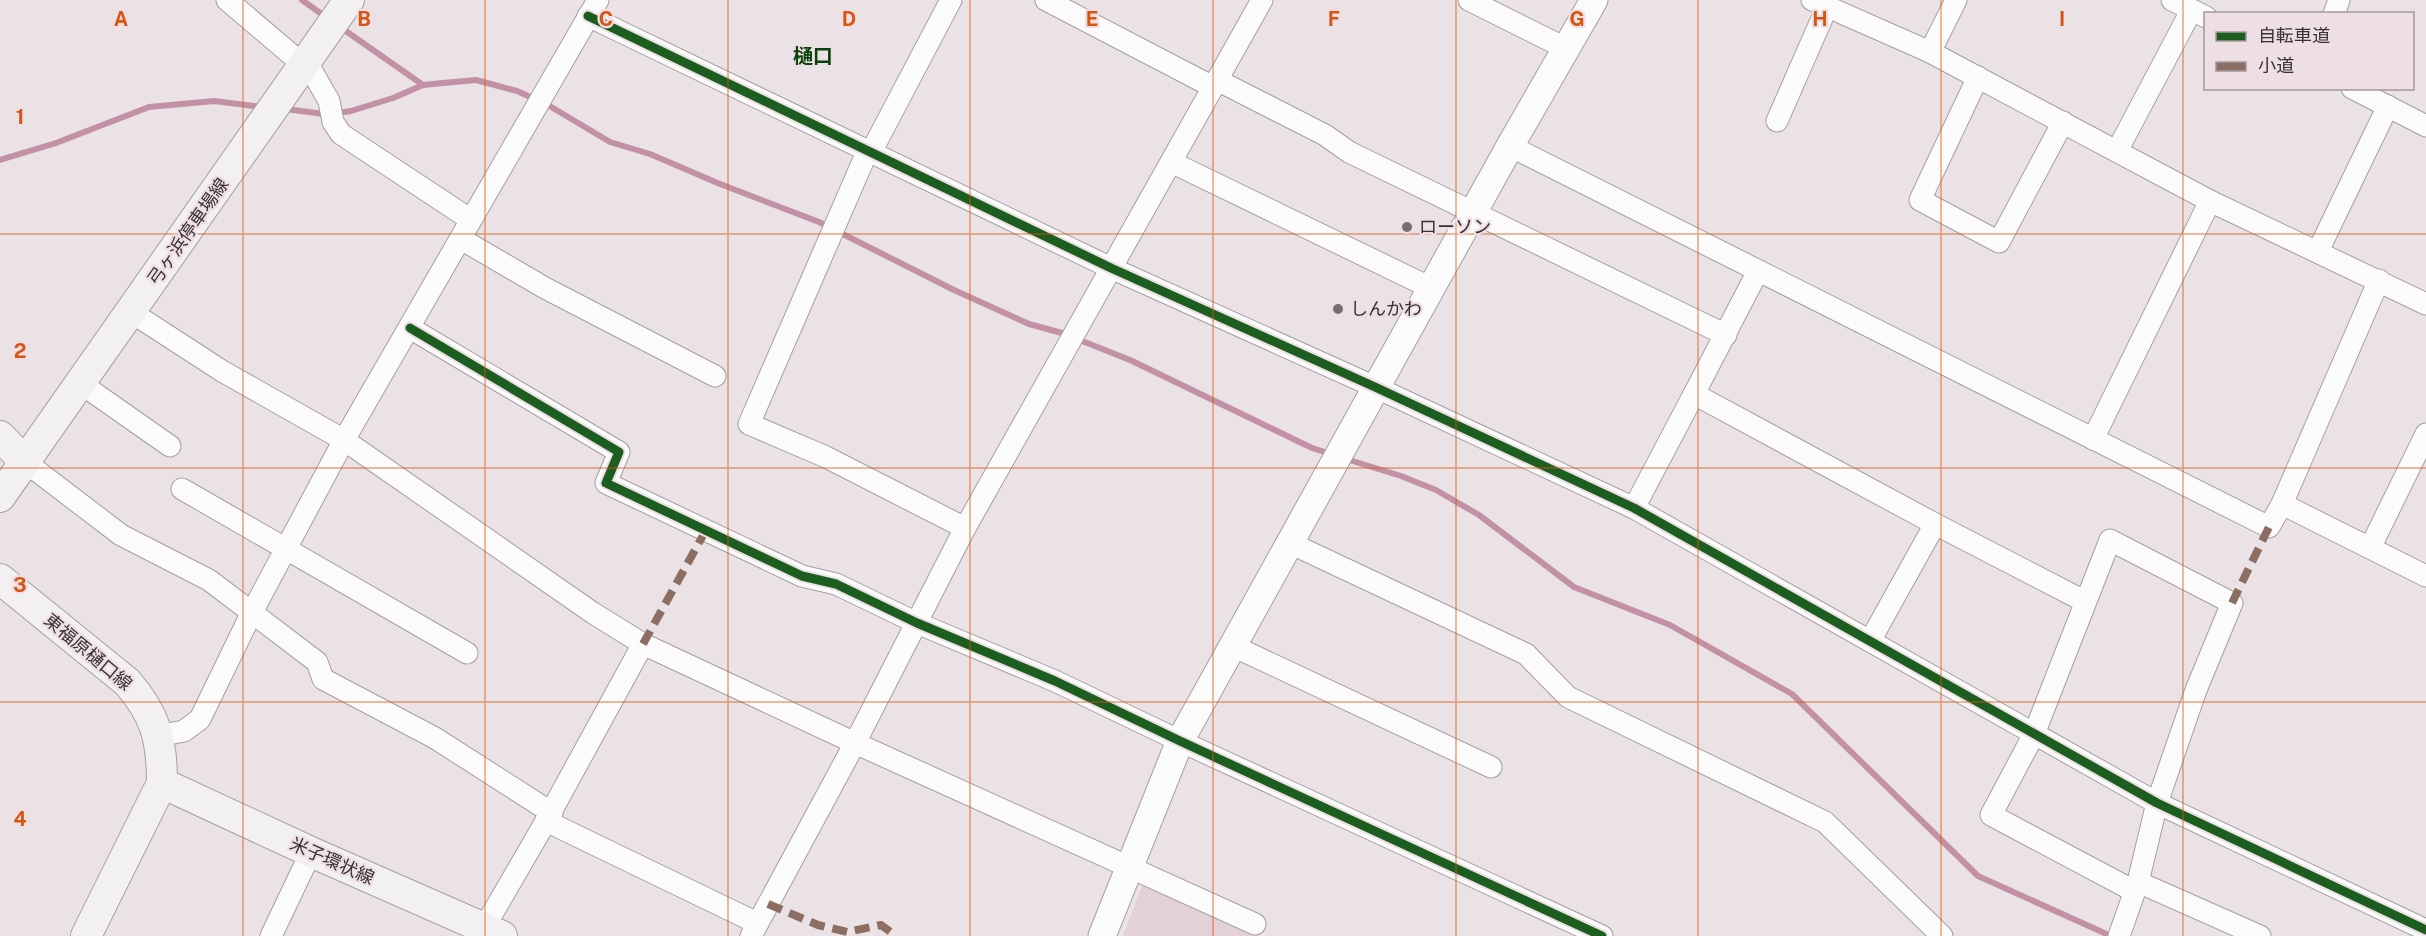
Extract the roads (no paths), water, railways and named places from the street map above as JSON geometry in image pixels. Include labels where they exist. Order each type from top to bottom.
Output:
[{"type":"main road","name":"弓ヶ浜停車場線","points":[[24,461],[349,0]]},
{"type":"main road","points":[[0,436],[24,461],[0,497]]},
{"type":"main road","name":"東福原樋口線","points":[[0,579],[127,682],[142,699],[153,717],[158,736],[162,757],[162,783],[86,936]]},
{"type":"main road","name":"米子環状線","points":[[162,783],[493,932]]},
{"type":"street","points":[[227,0],[313,73],[329,101],[333,122],[341,134],[545,288],[715,376]]},
{"type":"street","points":[[951,0],[869,153],[749,424],[826,457],[965,528]]},
{"type":"street","points":[[1046,0],[1324,135],[1349,152],[1726,335]]},
{"type":"street","points":[[24,461],[121,535],[209,580],[317,662],[323,679],[435,738],[549,817],[754,930],[855,743],[965,528],[1262,0]]},
{"type":"street","points":[[1469,0],[1565,48]]},
{"type":"street","points":[[1102,936],[1180,741],[1375,387],[1594,0]]},
{"type":"street","points":[[1930,52],[1956,0]]},
{"type":"street","points":[[2117,151],[2198,14],[2172,0]]},
{"type":"street","points":[[1777,122],[1820,3],[1930,52],[2210,201],[2426,304]]},
{"type":"street","points":[[158,736],[184,731],[200,719],[251,614],[344,440],[593,8],[869,153],[1111,268],[1375,387],[1634,508],[2157,804],[2421,932]]},
{"type":"street","points":[[1978,77],[1920,200],[1999,242],[2063,122]]},
{"type":"street","points":[[2356,90],[2426,126]]},
{"type":"street","points":[[2318,251],[2388,106]]},
{"type":"street","points":[[1510,146],[2269,527],[2282,504],[2379,280]]},
{"type":"street","points":[[1171,162],[1431,288]]},
{"type":"street","points":[[2093,439],[2210,201]]},
{"type":"street","points":[[1634,508],[1758,271]]},
{"type":"street","points":[[131,312],[222,371],[344,440],[583,606],[643,644],[855,743],[1255,924]]},
{"type":"street","points":[[410,328],[619,452],[606,483],[802,576],[836,584],[917,623],[1055,681],[1602,936]]},
{"type":"street","points":[[80,383],[170,446]]},
{"type":"street","points":[[1694,394],[1935,524],[2084,601]]},
{"type":"street","points":[[2370,548],[2425,439]]},
{"type":"street","points":[[182,489],[467,653]]},
{"type":"street","points":[[2282,504],[2426,576]]},
{"type":"street","points":[[1870,641],[1935,524]]},
{"type":"street","points":[[2119,936],[2136,887],[2157,804],[2196,690],[2232,603],[2110,540],[2084,601],[2034,734],[1991,815],[2136,887],[2260,936]]},
{"type":"street","points":[[1290,543],[1526,654],[1568,697],[1825,822],[1942,936]]},
{"type":"street","points":[[493,932],[549,817],[643,644]]},
{"type":"street","points":[[1233,646],[1491,767]]},
{"type":"street","points":[[271,936],[311,852]]},
{"type":"waterway","points":[[302,0],[323,15]]},
{"type":"waterway","points":[[343,29],[423,85]]},
{"type":"waterway","points":[[337,113],[393,98],[423,85],[476,80],[517,91],[548,105],[610,142],[650,154],[819,222],[954,290],[1029,324],[1062,333],[1130,360],[1312,448],[1331,454]]},
{"type":"waterway","points":[[0,160],[56,143],[149,107],[214,101],[262,107]]},
{"type":"waterway","points":[[286,109],[324,114]]},
{"type":"waterway","points":[[1343,458],[1401,476],[1436,490],[1479,515],[1574,587],[1670,625],[1792,694],[1978,876],[2111,936]]},
{"type":"place","name":"ローソン","points":[[1407,227]]},
{"type":"place","name":"しんかわ","points":[[1338,309]]},
{"type":"district","name":"樋口","points":[[813,56]]}]
